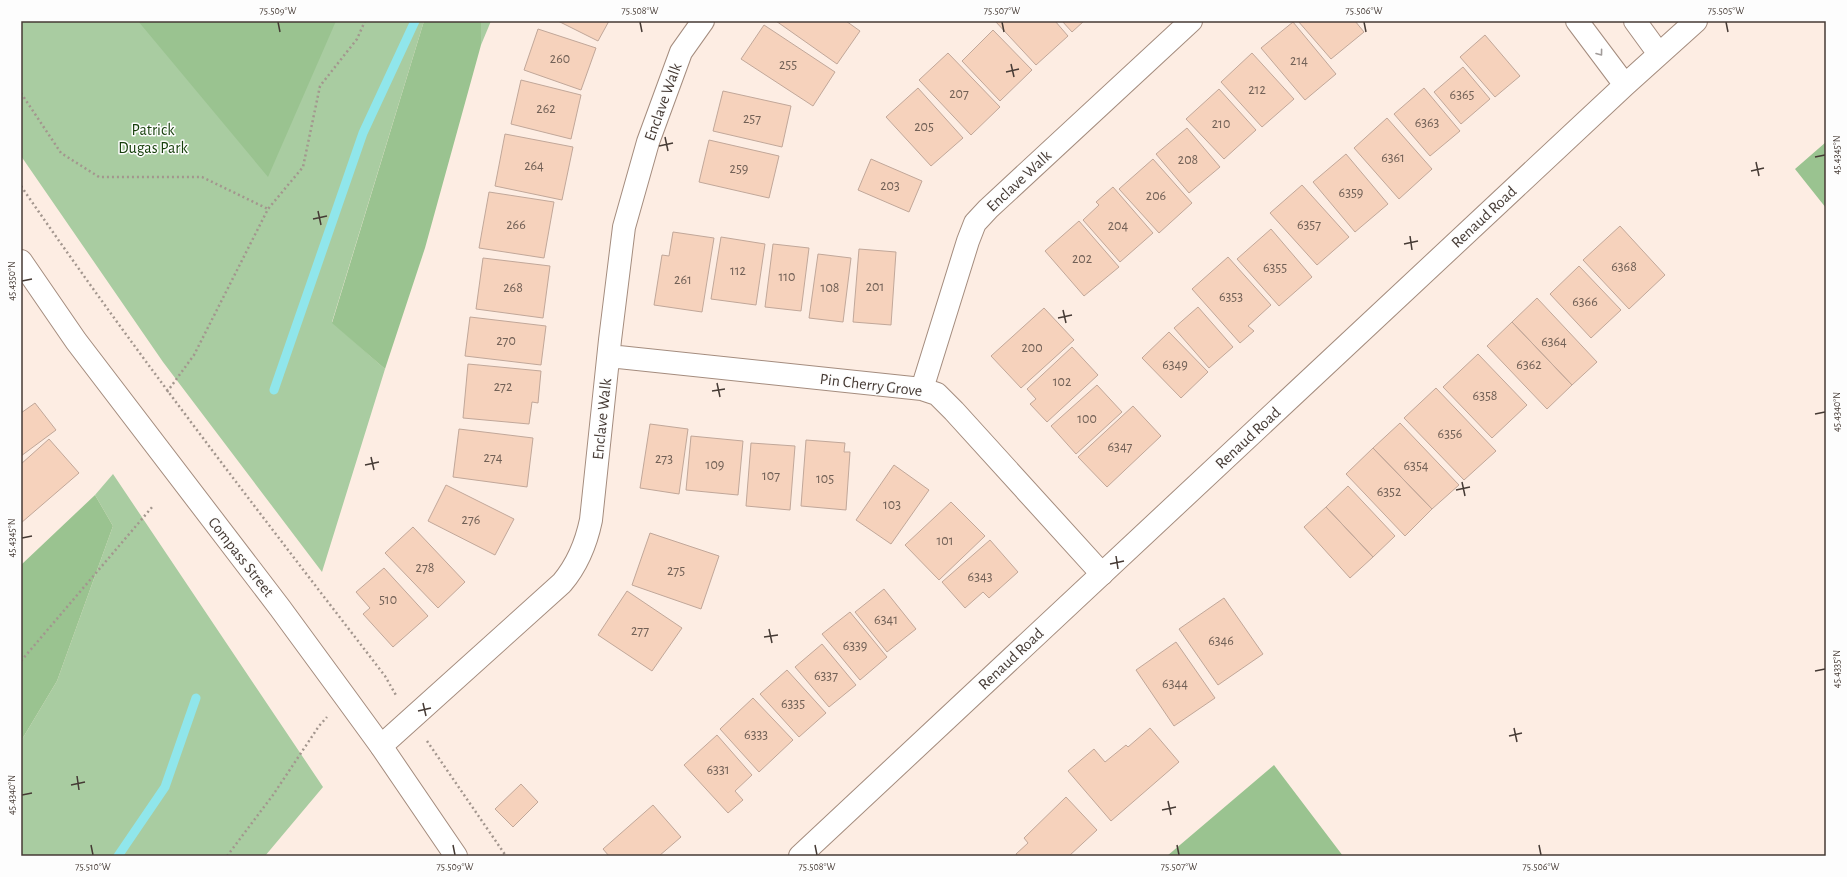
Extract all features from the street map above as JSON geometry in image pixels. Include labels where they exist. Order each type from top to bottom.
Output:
[{"type":"street","name":"Enclave Walk","points":[[381,746],[562,583],[572,570],[587,538],[591,520],[624,227],[648,142],[681,52],[703,21]]},
{"type":"street","name":"Enclave Walk","points":[[922,389],[975,223],[988,209],[1191,21]]},
{"type":"street","points":[[1577,21],[1625,85]]},
{"type":"street","points":[[1635,21],[1659,54]]},
{"type":"street","name":"Renaud Road","points":[[800,856],[1625,85],[1696,21]]},
{"type":"street","name":"Compass Street","points":[[21,261],[76,340],[280,608],[346,698],[381,746],[456,856]]},
{"type":"street","name":"Pin Cherry Grove","points":[[609,356],[922,389],[937,394],[1102,574]]},
{"type":"path","points":[[167,392],[194,356],[268,209],[303,167],[320,86],[357,39],[365,21]]},
{"type":"path","points":[[21,93],[61,153],[99,177],[202,177],[268,209]]},
{"type":"path","points":[[21,186],[81,274],[167,392],[385,676],[412,719],[506,856]]},
{"type":"path","points":[[21,661],[153,506]]},
{"type":"path","points":[[227,856],[273,795],[319,726],[346,698]]},
{"type":"green space","name":"Patrick Dugas Park","points":[[21,21],[424,21],[332,322],[385,369],[322,572],[163,362],[21,156]]},
{"type":"green space","points":[[138,21],[336,21],[268,177]]},
{"type":"green space","points":[[424,21],[481,21],[481,45],[425,248],[385,369],[332,323]]},
{"type":"green space","points":[[481,21],[491,21],[481,45]]},
{"type":"green space","points":[[1826,142],[1826,208],[1795,169]]},
{"type":"green space","points":[[113,474],[323,787],[265,856],[21,856],[21,741],[57,681],[113,526],[95,495]]},
{"type":"green space","points":[[95,495],[113,526],[57,681],[21,741],[21,565]]},
{"type":"green space","points":[[1274,765],[1343,856],[1167,856]]},
{"type":"building","points":[[558,21],[609,21],[598,41]]},
{"type":"building","points":[[776,21],[846,21],[860,31],[837,64]]},
{"type":"building","points":[[995,21],[1055,21],[1068,36],[1036,65]]},
{"type":"building","points":[[1062,21],[1084,21],[1072,32]]},
{"type":"building","points":[[1298,21],[1355,21],[1364,32],[1331,59]]},
{"type":"building","points":[[1293,22],[1336,74],[1305,100],[1261,48]]},
{"type":"building","points":[[764,25],[835,72],[813,106],[741,59]]},
{"type":"building","points":[[538,29],[596,48],[581,90],[524,70]]},
{"type":"building","points":[[993,30],[1032,70],[1000,101],[962,61]]},
{"type":"building","points":[[1485,35],[1520,76],[1495,97],[1460,57]]},
{"type":"building","points":[[948,53],[1000,107],[971,135],[919,80]]},
{"type":"building","points":[[1252,53],[1294,99],[1262,127],[1221,82]]},
{"type":"building","points":[[1463,67],[1490,99],[1461,124],[1434,92]]},
{"type":"building","points":[[521,80],[581,95],[571,139],[511,124]]},
{"type":"building","points":[[918,88],[963,138],[931,166],[886,117]]},
{"type":"building","points":[[1424,88],[1460,131],[1430,156],[1394,114]]},
{"type":"building","points":[[1219,89],[1256,130],[1224,159],[1186,119]]},
{"type":"building","points":[[723,91],[791,106],[782,147],[713,131]]},
{"type":"building","points":[[1387,118],[1432,169],[1399,199],[1354,148]]},
{"type":"building","points":[[1187,128],[1220,167],[1189,193],[1156,154]]},
{"type":"building","points":[[505,134],[573,147],[562,200],[495,186]]},
{"type":"building","points":[[709,140],[779,156],[769,198],[699,182]]},
{"type":"building","points":[[1346,154],[1388,204],[1355,232],[1313,182]]},
{"type":"building","points":[[871,159],[922,181],[909,212],[858,190]]},
{"type":"building","points":[[1153,159],[1192,203],[1159,233],[1119,189]]},
{"type":"building","points":[[1302,185],[1349,237],[1317,265],[1270,213]]},
{"type":"building","points":[[1113,187],[1153,233],[1120,262],[1083,220],[1099,205],[1096,202]]},
{"type":"building","points":[[489,192],[554,202],[544,258],[479,248]]},
{"type":"building","points":[[1079,221],[1119,267],[1084,296],[1045,251]]},
{"type":"building","points":[[1620,226],[1665,275],[1629,309],[1583,260]]},
{"type":"building","points":[[1271,229],[1312,277],[1279,306],[1237,259]]},
{"type":"building","points":[[673,232],[714,238],[702,312],[654,305],[662,255],[669,256]]},
{"type":"building","points":[[721,237],[765,244],[756,305],[711,299]]},
{"type":"building","points":[[773,244],[809,248],[801,311],[765,307]]},
{"type":"building","points":[[859,249],[896,252],[891,325],[853,322]]},
{"type":"building","points":[[818,254],[851,258],[843,322],[809,318]]},
{"type":"building","points":[[1228,257],[1271,305],[1248,326],[1254,331],[1240,343],[1192,289]]},
{"type":"building","points":[[483,258],[550,266],[543,318],[476,309]]},
{"type":"building","points":[[1579,266],[1621,310],[1591,338],[1550,294]]},
{"type":"building","points":[[1537,298],[1597,362],[1572,385],[1512,322]]},
{"type":"building","points":[[1198,307],[1233,347],[1209,368],[1174,328]]},
{"type":"building","points":[[1044,308],[1074,340],[1021,388],[991,356]]},
{"type":"building","points":[[470,317],[546,326],[541,365],[465,356]]},
{"type":"building","points":[[1512,322],[1572,385],[1547,409],[1487,346]]},
{"type":"building","points":[[1169,332],[1208,372],[1181,398],[1142,358]]},
{"type":"building","points":[[1072,347],[1098,375],[1047,422],[1030,404],[1036,399],[1027,389]]},
{"type":"building","points":[[1478,354],[1527,405],[1492,438],[1443,387]]},
{"type":"building","points":[[468,364],[541,371],[538,403],[532,402],[529,424],[463,418]]},
{"type":"building","points":[[1097,385],[1122,412],[1076,454],[1051,426]]},
{"type":"building","points":[[1436,388],[1496,451],[1464,480],[1404,418]]},
{"type":"building","points":[[35,403],[56,430],[21,456],[21,413]]},
{"type":"building","points":[[1133,406],[1161,436],[1107,487],[1078,457]]},
{"type":"building","points":[[1400,423],[1459,485],[1432,509],[1373,448]]},
{"type":"building","points":[[650,424],[688,429],[679,494],[640,488]]},
{"type":"building","points":[[459,429],[533,438],[527,487],[453,477]]},
{"type":"building","points":[[691,436],[743,441],[738,495],[686,490]]},
{"type":"building","points":[[49,439],[79,473],[21,523],[21,464]]},
{"type":"building","points":[[806,440],[845,443],[844,452],[850,452],[846,510],[801,506]]},
{"type":"building","points":[[751,443],[795,446],[790,510],[746,506]]},
{"type":"building","points":[[1373,448],[1432,509],[1405,536],[1346,474]]},
{"type":"building","points":[[894,465],[929,490],[891,544],[856,520]]},
{"type":"building","points":[[446,485],[514,519],[495,555],[428,521]]},
{"type":"building","points":[[1348,486],[1395,536],[1373,557],[1326,507]]},
{"type":"building","points":[[951,502],[985,536],[939,580],[905,545]]},
{"type":"building","points":[[1326,507],[1373,557],[1350,578],[1304,527]]},
{"type":"building","points":[[413,527],[465,582],[438,608],[385,553]]},
{"type":"building","points":[[650,533],[719,556],[701,609],[632,585]]},
{"type":"building","points":[[990,540],[1018,572],[989,598],[983,592],[965,608],[942,582]]},
{"type":"building","points":[[384,568],[428,616],[393,647],[363,614],[370,608],[356,592]]},
{"type":"building","points":[[884,589],[916,629],[887,652],[855,612]]},
{"type":"building","points":[[627,591],[682,628],[652,671],[598,635]]},
{"type":"building","points":[[1224,598],[1263,654],[1218,685],[1179,629]]},
{"type":"building","points":[[850,612],[887,657],[860,680],[822,634]]},
{"type":"building","points":[[1176,642],[1215,698],[1174,726],[1136,670]]},
{"type":"building","points":[[822,644],[856,685],[829,707],[795,667]]},
{"type":"building","points":[[787,670],[826,713],[799,737],[760,694]]},
{"type":"building","points":[[753,698],[793,740],[759,772],[720,729]]},
{"type":"building","points":[[1150,728],[1179,762],[1111,821],[1068,771],[1094,749],[1105,762],[1126,745],[1128,747]]},
{"type":"building","points":[[717,735],[752,775],[735,791],[743,800],[728,813],[684,765]]},
{"type":"building","points":[[521,784],[538,802],[513,827],[495,809]]},
{"type":"building","points":[[1066,797],[1097,830],[1069,856],[1017,856],[1016,854],[1028,843],[1024,838]]},
{"type":"building","points":[[653,805],[681,837],[659,856],[609,856],[603,849]]},
{"type":"waterway","points":[[274,390],[363,133],[415,21]]},
{"type":"waterway","points":[[118,856],[165,787],[196,698]]}]
